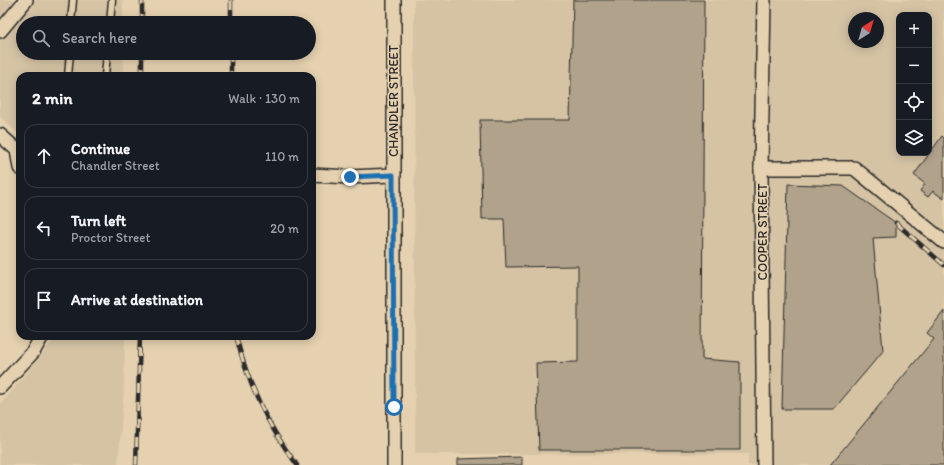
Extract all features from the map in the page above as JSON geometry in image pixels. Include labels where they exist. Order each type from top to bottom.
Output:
[{"type":"street","points":[[0,31],[26,0]]},
{"type":"street","name":"CHANDLER STREET","points":[[394,0],[394,465]]},
{"type":"street","name":"COOPER STREET","points":[[764,0],[761,168],[764,465]]},
{"type":"street","points":[[0,135],[16,149]]},
{"type":"street","points":[[761,168],[854,168],[944,242]]},
{"type":"street","points":[[316,175],[350,177],[393,175]]},
{"type":"street","points":[[0,387],[33,352],[40,340]]},
{"type":"lane","points":[[72,16],[73,0]]},
{"type":"lane","points":[[111,16],[112,0]]},
{"type":"lane","points":[[68,72],[69,60]]},
{"type":"lane","points":[[105,72],[106,60]]},
{"type":"shaded area","points":[[0,0],[123,0],[123,16],[16,16],[16,60],[124,60],[124,72],[16,72],[16,131],[0,117]]},
{"type":"shaded area","points":[[414,0],[944,0],[944,465],[748,465],[748,454],[415,454]]},
{"type":"shaded area","points":[[54,340],[125,340],[124,389],[118,465],[0,465],[0,405]]},
{"type":"building","points":[[573,0],[704,0],[702,359],[740,362],[740,450],[539,450],[536,363],[578,362],[578,266],[506,267],[504,219],[482,219],[480,120],[570,120]]},
{"type":"building","points":[[942,136],[944,138],[944,199],[933,191],[928,197],[920,191],[925,184],[914,175],[928,156],[932,156],[932,150]]},
{"type":"building","points":[[788,184],[843,186],[896,223],[896,237],[873,238],[883,351],[834,409],[782,409]]},
{"type":"building","points":[[944,311],[944,465],[830,465],[934,339],[927,333]]},
{"type":"building","points":[[522,457],[522,465],[458,465],[458,459]]},
{"type":"railway","points":[[142,0],[142,16]]},
{"type":"railway","points":[[231,0],[231,16]]},
{"type":"railway","points":[[142,60],[142,72]]},
{"type":"railway","points":[[231,60],[231,72]]},
{"type":"railway","points":[[896,223],[944,265]]},
{"type":"railway","points":[[136,465],[140,340]]},
{"type":"railway","points":[[237,340],[247,372],[260,404],[276,434],[297,465]]},
{"type":"route","points":[[350,177],[393,175],[394,407]]}]
